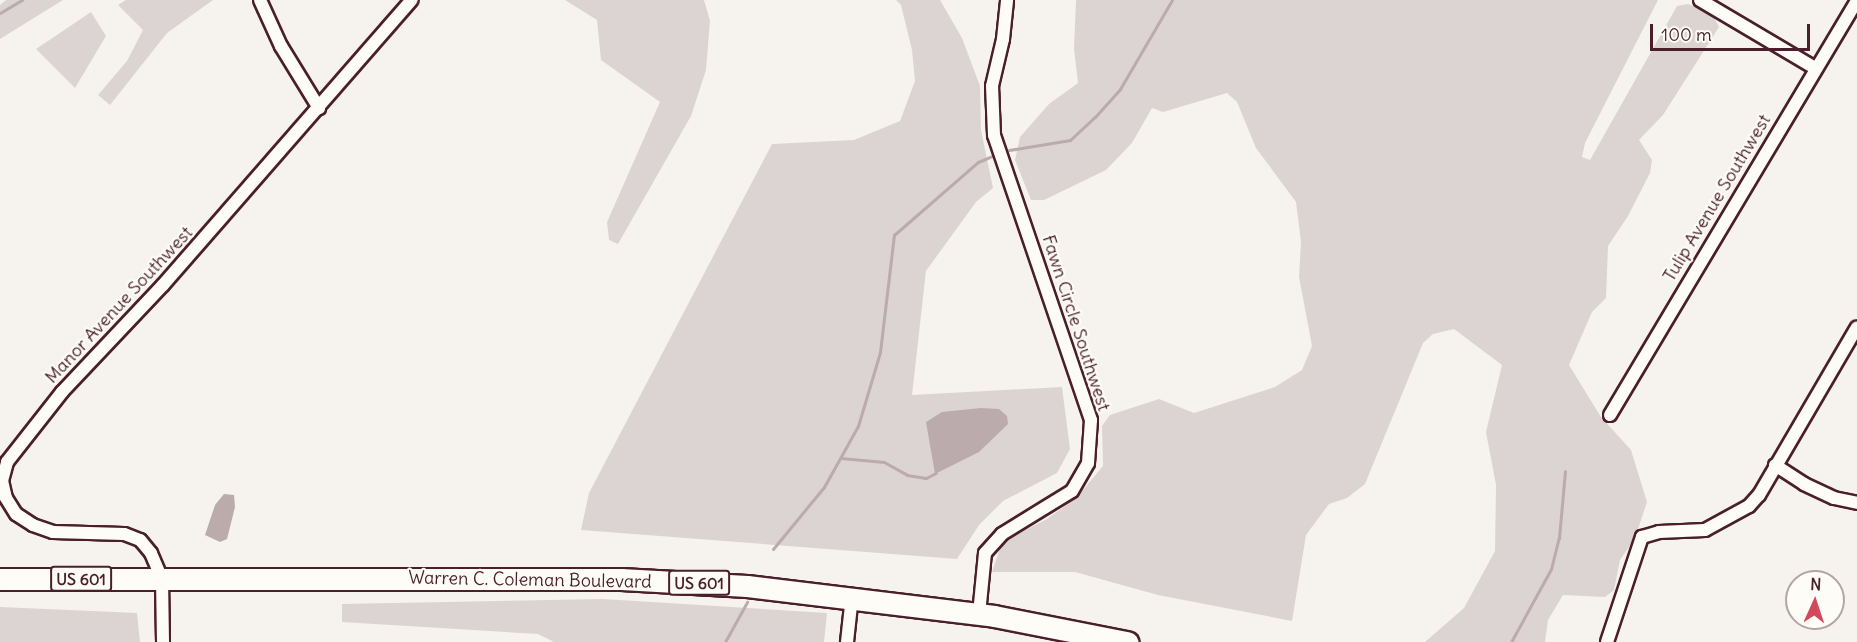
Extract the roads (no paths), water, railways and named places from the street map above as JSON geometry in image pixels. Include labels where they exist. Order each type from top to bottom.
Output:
[{"type":"highway","name":"Warren C. Coleman Boulevard","points":[[0,579],[621,579],[747,586],[852,596],[979,614],[1127,642]]},
{"type":"street","points":[[260,0],[281,46],[319,108]]},
{"type":"street","name":"Manor Avenue Southwest","points":[[162,579],[151,553],[133,536],[53,532],[33,525],[10,505],[3,491],[3,473],[14,450],[36,423],[319,108],[412,0]]},
{"type":"street","name":"Fawn Circle Southwest","points":[[979,614],[986,553],[1002,534],[1072,491],[1088,464],[1091,420],[994,135],[992,86],[1003,39],[1006,0]]},
{"type":"street","points":[[1700,0],[1815,68]]},
{"type":"street","name":"Tulip Avenue Southwest","points":[[1610,415],[1857,1]]},
{"type":"street","points":[[1607,642],[1642,537],[1717,526],[1749,506],[1857,327]]},
{"type":"street","points":[[1775,465],[1804,484],[1834,498],[1857,503]]},
{"type":"street","points":[[162,579],[163,642]]},
{"type":"street","points":[[847,642],[852,596]]},
{"type":"waterway","points":[[0,13],[22,0]]},
{"type":"waterway","points":[[1009,150],[1070,140],[1095,117],[1120,89],[1172,0]]},
{"type":"waterway","points":[[773,549],[824,487],[858,426],[880,352],[894,235],[978,162],[992,156]]},
{"type":"waterway","points":[[841,458],[884,462],[907,475],[926,478],[936,473]]},
{"type":"waterway","points":[[1511,642],[1551,569],[1559,538],[1565,471]]},
{"type":"waterway","points":[[725,642],[747,602]]}]
